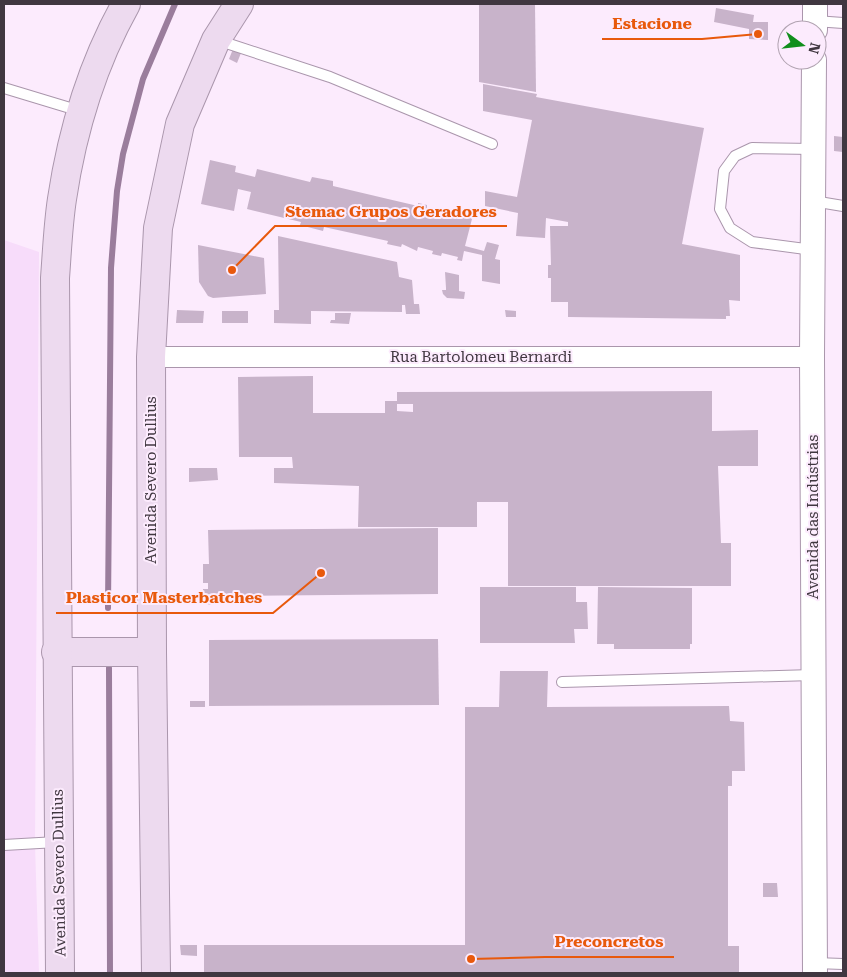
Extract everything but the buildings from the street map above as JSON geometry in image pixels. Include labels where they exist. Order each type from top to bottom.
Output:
[{"type":"main road","name":"Avenida Severo Dullius","points":[[60,973],[56,652],[55,278],[62,199],[81,112],[113,26],[126,4]]},
{"type":"main road","name":"Avenida Severo Dullius","points":[[156,973],[151,357],[158,228],[180,124],[216,40],[239,4]]},
{"type":"main road","points":[[56,652],[152,652]]},
{"type":"street","name":"Avenida das Indústrias","points":[[814,70],[812,357],[815,968]]},
{"type":"street","name":"Rua Bartolomeu Bernardi","points":[[151,357],[812,357]]},
{"type":"lane","points":[[815,18],[843,23]]},
{"type":"lane","points":[[216,40],[330,77],[492,144]]},
{"type":"lane","points":[[4,88],[81,112]]},
{"type":"lane","points":[[813,250],[752,242],[730,228],[723,218],[720,209],[724,172],[735,156],[752,148],[814,149]]},
{"type":"lane","points":[[813,201],[843,206]]},
{"type":"lane","points":[[562,682],[814,675]]},
{"type":"lane","points":[[4,845],[58,842]]},
{"type":"lane","points":[[815,968],[843,964]]},
{"type":"shaded area","points":[[4,240],[39,252],[35,845],[39,973],[4,973]]},
{"type":"waterway","points":[[108,608],[111,268],[117,191],[123,154],[143,79],[175,4]]},
{"type":"waterway","points":[[109,668],[110,973]]},
{"type":"place","name":"Estacione","points":[[758,34]]},
{"type":"place","name":"Stemac Grupos Geradores","points":[[232,270]]},
{"type":"place","name":"Plasticor Masterbatches","points":[[321,573]]},
{"type":"place","name":"Preconcretos","points":[[471,959]]}]
